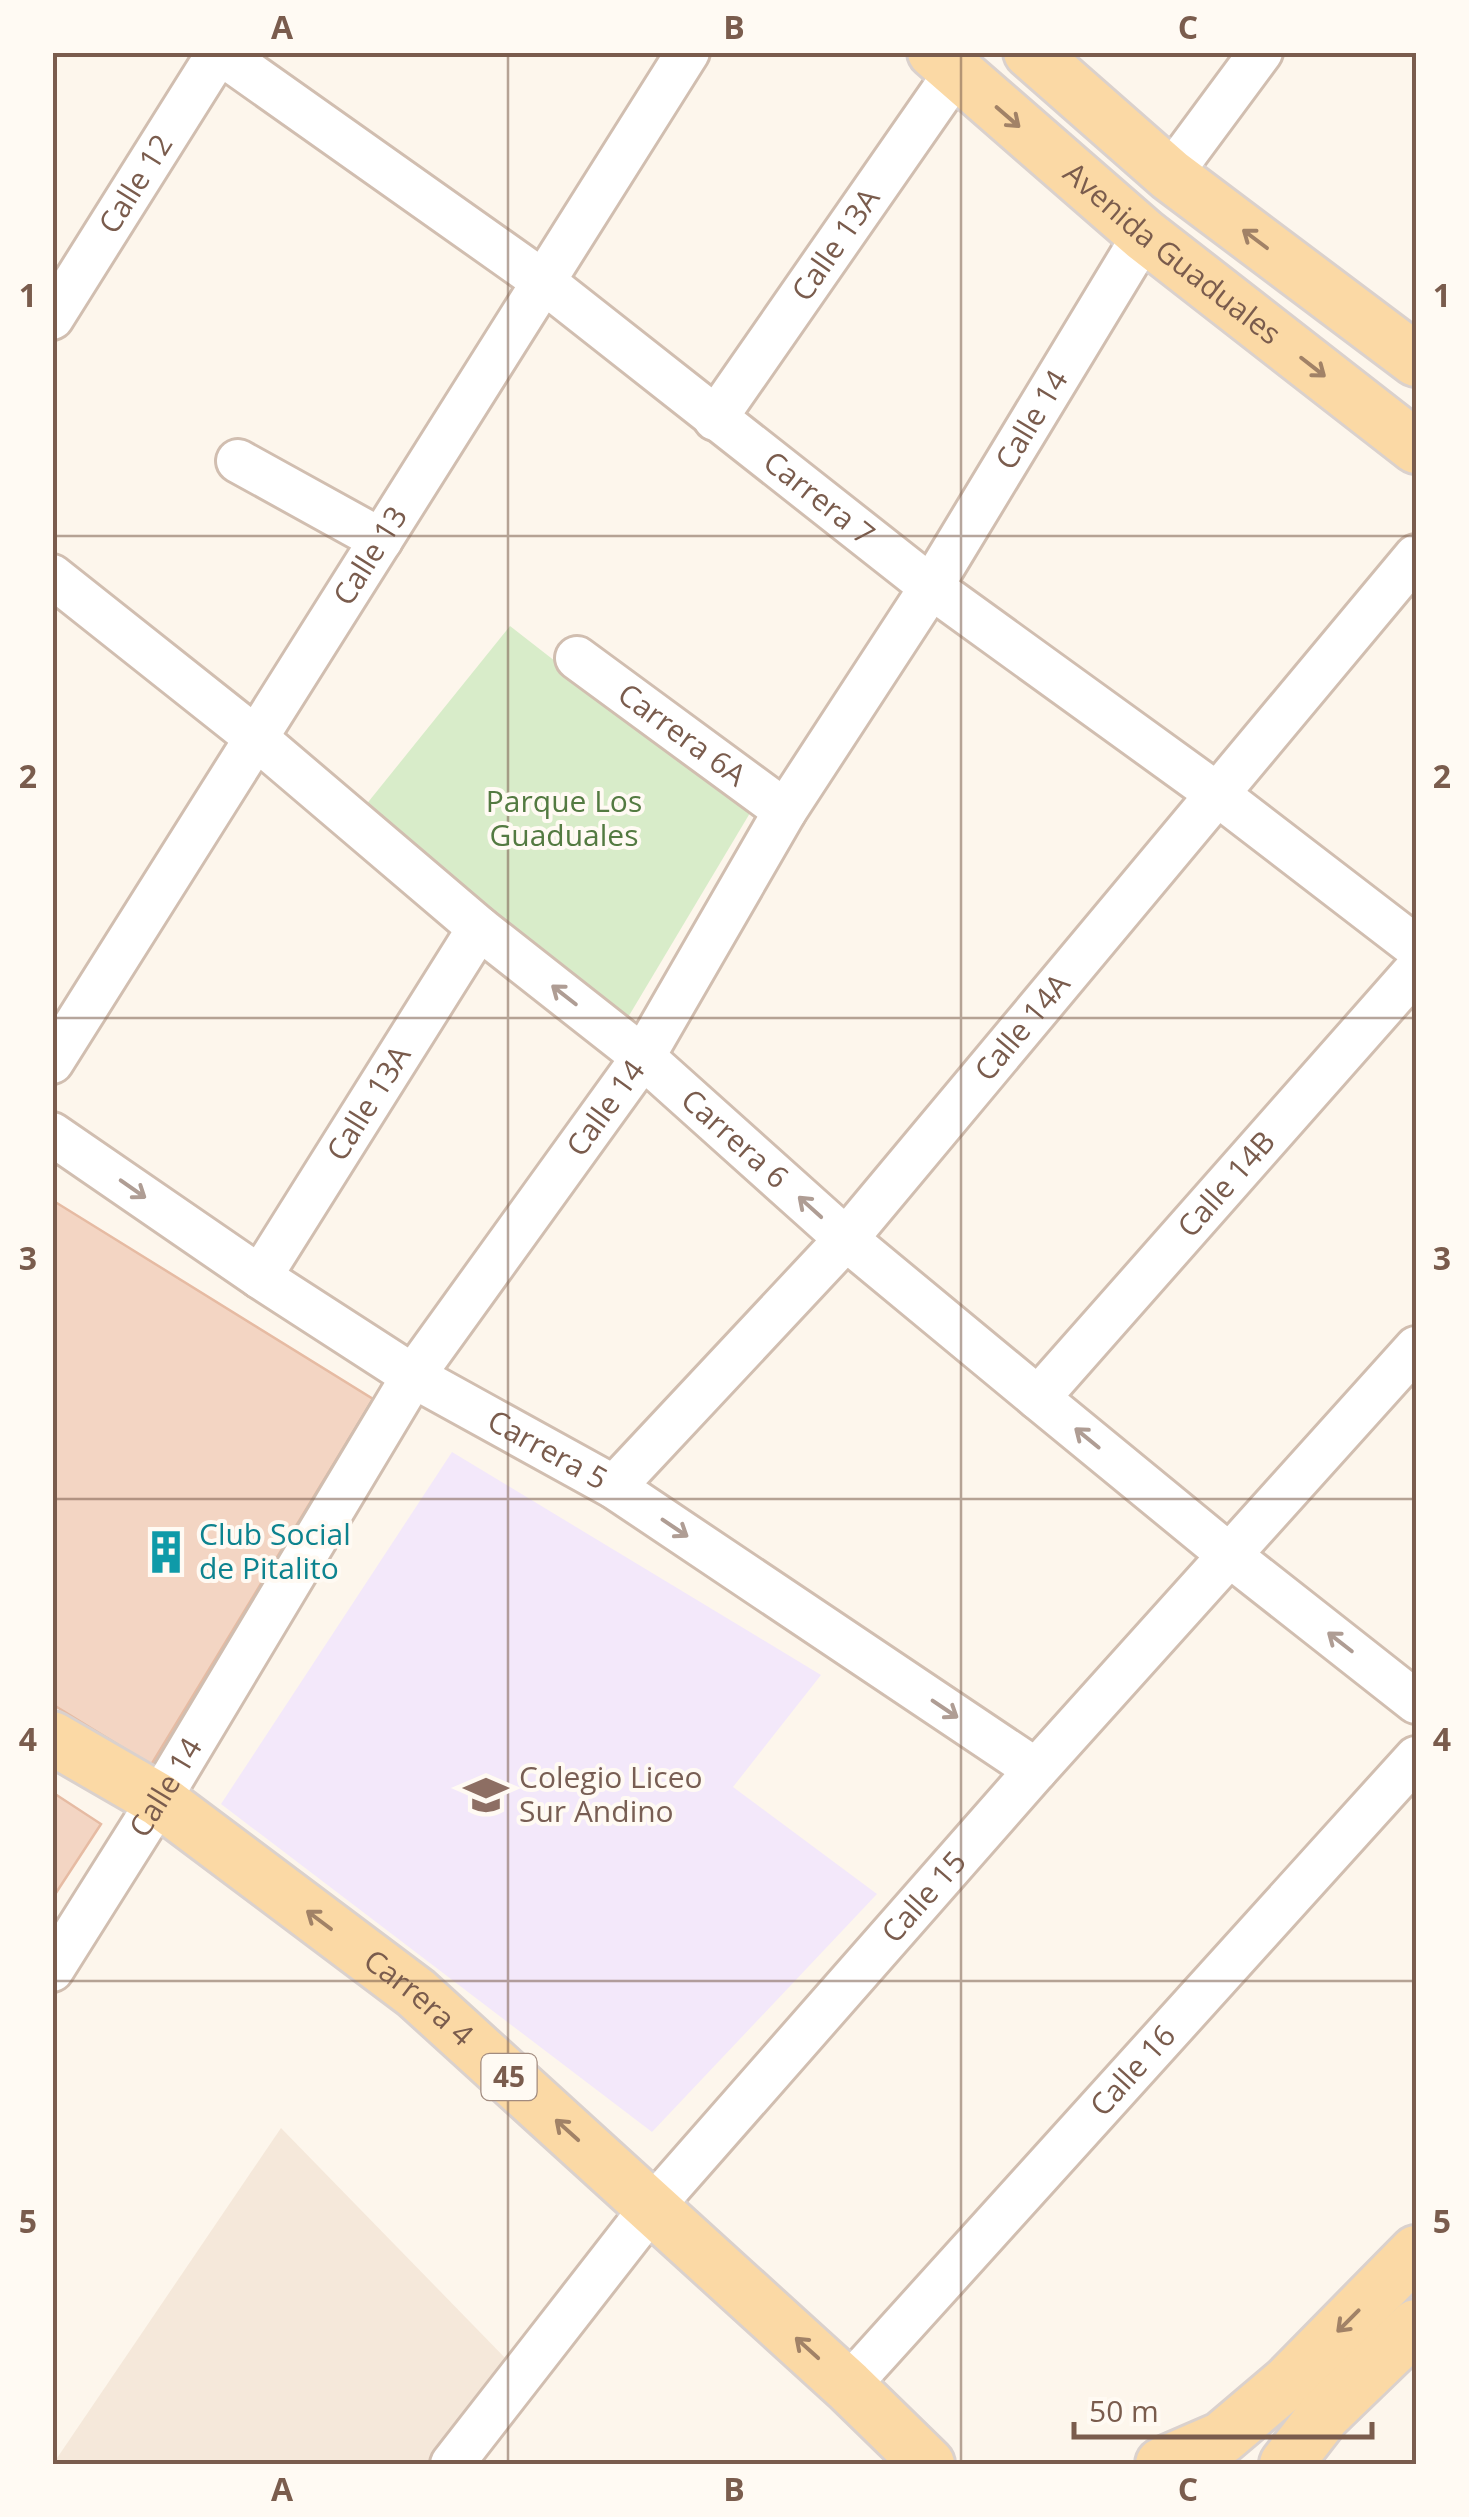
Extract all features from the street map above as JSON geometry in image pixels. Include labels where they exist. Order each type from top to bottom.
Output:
[{"type":"main road","name":"Avenida Guaduales","points":[[1030,52],[1170,175],[1416,360]]},
{"type":"main road","name":"Avenida Guaduales","points":[[945,62],[1144,235],[1416,446]]},
{"type":"main road","name":"Carrera 4","points":[[52,1738],[159,1800],[416,1993],[848,2386],[928,2464]]},
{"type":"main road","points":[[1162,2464],[1222,2438],[1288,2382],[1416,2252]]},
{"type":"main road","points":[[1286,2464],[1324,2414],[1416,2326]]},
{"type":"street","name":"Calle 13","points":[[52,1062],[688,52]]},
{"type":"street","points":[[1170,175],[1261,52]]},
{"type":"street","name":"Carrera 7","points":[[219,53],[544,282],[932,587],[1216,794],[1416,947]]},
{"type":"street","name":"Calle 12","points":[[52,318],[219,53]]},
{"type":"street","name":"Calle 13A","points":[[715,419],[945,62]]},
{"type":"street","name":"Calle 14","points":[[52,1970],[159,1800],[413,1376],[643,1058],[785,811],[932,587],[1144,235]]},
{"type":"street","points":[[238,461],[381,540]]},
{"type":"street","name":"Calle 14A","points":[[614,1487],[846,1239],[1416,556]]},
{"type":"street","name":"Carrera 6","points":[[52,576],[256,738],[479,928],[643,1058],[846,1239],[1038,1398],[1416,1702]]},
{"type":"street","name":"Carrera 6A","points":[[577,658],[785,811]]},
{"type":"street","name":"Calle 13A","points":[[260,1277],[479,928]]},
{"type":"street","name":"Calle 14B","points":[[1038,1398],[1416,970]]},
{"type":"street","name":"Carrera 5","points":[[52,1134],[413,1376],[614,1487],[1036,1770]]},
{"type":"street","name":"Calle 15","points":[[452,2464],[652,2207],[1228,1554],[1416,1348]]},
{"type":"street","name":"Calle 16","points":[[848,2386],[1416,1758]]},
{"type":"shaded area","name":"Colegio Liceo Sur Andino","points":[[452,1452],[821,1675],[733,1787],[877,1894],[652,2132],[221,1804]]},
{"type":"shaded area","points":[[281,2128],[514,2367],[434,2464],[53,2464]]},
{"type":"green space","name":"Parque Los Guaduales","points":[[510,626],[750,813],[627,1019],[361,811]]},
{"type":"building","name":"Club Social de Pitalito","points":[[52,1200],[373,1399],[151,1765],[52,1704]]},
{"type":"building","points":[[52,1792],[101,1824],[52,1899]]},
{"type":"place","name":"Club Social de Pitalito","points":[[166,1552]]},
{"type":"place","name":"Colegio Liceo Sur Andino","points":[[486,1795]]}]
